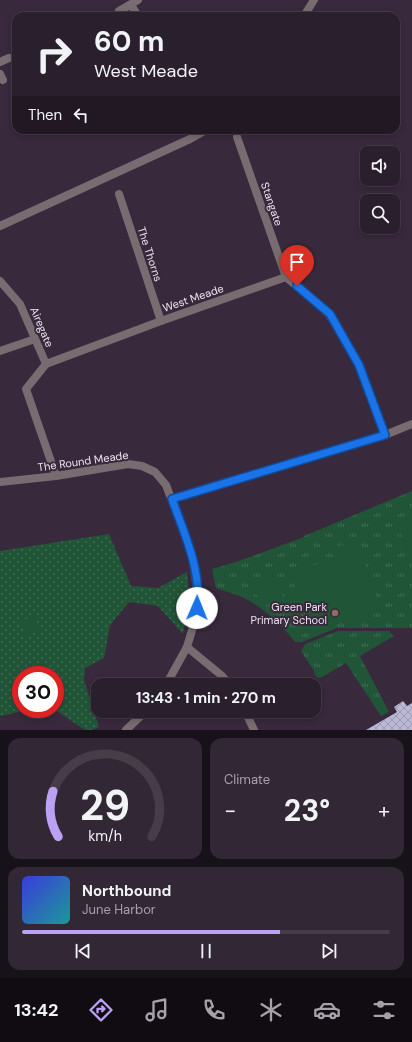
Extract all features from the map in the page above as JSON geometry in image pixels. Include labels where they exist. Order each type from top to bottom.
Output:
[{"type":"street","points":[[118,11],[138,0]]},
{"type":"street","points":[[306,12],[314,0]]},
{"type":"street","points":[[131,5],[135,12]]},
{"type":"street","points":[[0,62],[9,58]]},
{"type":"street","points":[[0,226],[199,134]]},
{"type":"street","name":"Stangate","points":[[237,137],[286,277]]},
{"type":"street","name":"The Thorns","points":[[119,194],[161,321]]},
{"type":"street","points":[[286,277],[330,314],[359,365],[385,435]]},
{"type":"street","name":"West Meade","points":[[46,364],[161,321],[286,277]]},
{"type":"street","name":"Airegate","points":[[0,282],[20,304],[46,364]]},
{"type":"street","points":[[0,351],[35,339]]},
{"type":"street","points":[[46,364],[26,390],[56,476]]},
{"type":"street","points":[[172,499],[385,435],[412,424]]},
{"type":"street","name":"The Round Meade","points":[[0,482],[56,476],[128,464],[142,466],[155,472],[166,484],[192,554],[198,596],[195,620],[187,646],[170,678]]},
{"type":"street","points":[[187,646],[224,678]]},
{"type":"street","points":[[126,730],[139,718]]},
{"type":"street","points":[[248,718],[254,730]]},
{"type":"green space","name":"Green Park Primary School","points":[[412,491],[412,628],[337,628],[302,642],[295,642],[277,622],[256,605],[240,596],[216,588],[212,569],[236,562],[304,537]]},
{"type":"green space","points":[[412,518],[412,562],[397,524]]},
{"type":"green space","points":[[109,534],[131,586],[158,588],[187,572],[190,601],[183,634],[158,606],[129,602],[110,625],[104,658],[85,668],[84,680],[91,702],[91,718],[96,718],[99,727],[91,730],[85,730],[64,716],[64,666],[12,666],[12,713],[0,716],[0,551]]},
{"type":"green space","points":[[356,540],[381,608],[313,633],[293,582],[297,580],[294,573],[335,558],[332,549]]},
{"type":"green space","points":[[272,576],[283,597],[263,607],[252,586]]},
{"type":"green space","points":[[35,616],[39,631],[25,635],[21,620]]},
{"type":"green space","points":[[338,631],[389,631],[394,636],[360,656],[389,712],[381,716],[346,663],[320,678],[316,677],[314,671],[301,651],[305,644]]},
{"type":"building","points":[[403,701],[407,706],[412,703],[412,730],[366,730],[397,712],[394,707]]},
{"type":"place","name":"Green Park Primary School","points":[[335,613]]},
{"type":"route","points":[[197,608],[198,596],[192,554],[172,499],[385,435],[359,365],[330,314],[297,286]]}]
